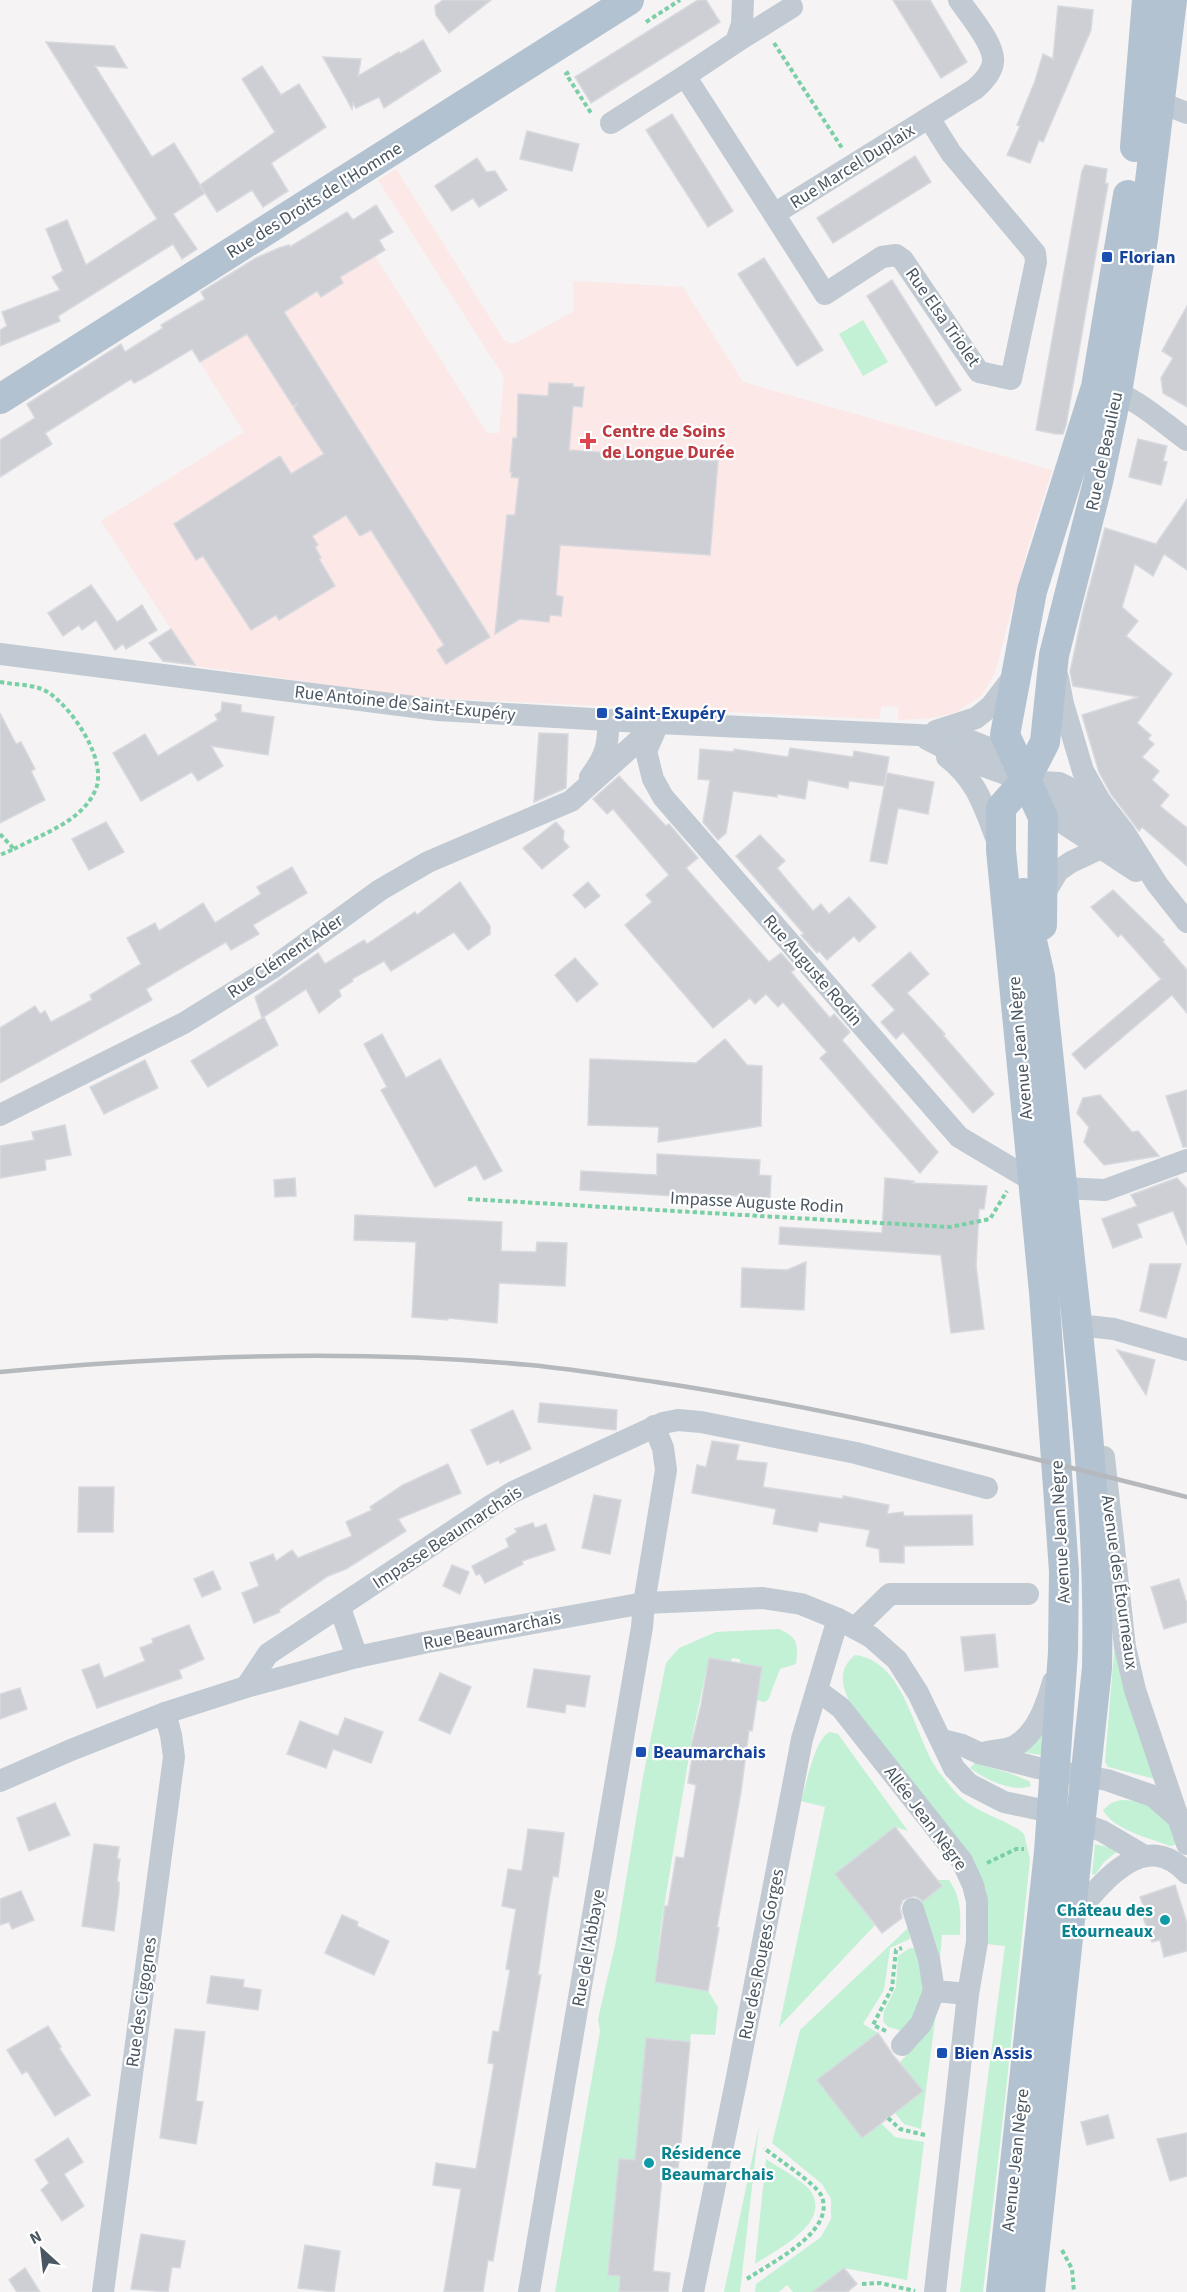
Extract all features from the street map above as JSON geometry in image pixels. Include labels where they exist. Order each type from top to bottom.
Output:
[{"type":"main road","name":"Rue de Beaulieu","points":[[1146,0],[1162,104]]},
{"type":"main road","name":"Rue de Beaulieu","points":[[1025,781],[1005,735],[1032,591],[1101,394],[1143,239],[1162,104],[1172,0]]},
{"type":"main road","name":"Rue des Droits de l'Homme","points":[[0,399],[635,12]]},
{"type":"main road","name":"Rue de Beaulieu","points":[[1025,781],[1046,742],[1054,655],[1098,482],[1101,394]]},
{"type":"main road","points":[[1025,781],[1033,687],[1053,588],[1101,394]]},
{"type":"main road","name":"Avenue Jean Nègre","points":[[1001,2292],[1051,1812],[1063,1652],[1064,1571],[1060,1495],[1026,1177],[1001,850],[1001,808],[1025,781]]},
{"type":"main road","name":"Avenue Jean Nègre","points":[[1025,781],[1042,816],[1043,896],[1040,976]]},
{"type":"main road","name":"Avenue Jean Nègre","points":[[1025,781],[1016,821],[1027,919],[1040,976],[1084,1387],[1096,1528],[1098,1599],[1097,1668],[1030,2292]]},
{"type":"street","points":[[736,42],[742,24],[743,0]]},
{"type":"street","points":[[751,0],[776,9],[797,3]]},
{"type":"street","name":"Rue Marcel Duplaix","points":[[686,76],[774,214],[975,89],[987,78],[993,62],[991,47],[959,0]]},
{"type":"street","points":[[611,123],[797,3]]},
{"type":"street","name":"Rue Elsa Triolet","points":[[774,214],[825,294],[882,257],[896,255],[903,260],[979,372],[1011,379],[1036,262],[1035,253],[951,153],[929,118]]},
{"type":"street","points":[[1101,394],[1187,440]]},
{"type":"street","name":"Rue Antoine de Saint-Exupéry","points":[[0,654],[438,710],[961,737],[986,747],[1025,781]]},
{"type":"street","points":[[1054,655],[1063,704],[1083,771],[1100,801],[1124,832],[1157,884],[1187,922]]},
{"type":"street","name":"Rue de Beaulieu","points":[[920,736],[976,718],[991,706],[1018,671]]},
{"type":"street","name":"Rue Clément Ader","points":[[571,801],[604,758],[609,736],[608,720]]},
{"type":"street","name":"Rue Clément Ader","points":[[0,1115],[184,1023],[271,969],[380,890],[428,862],[571,801],[658,723]]},
{"type":"street","name":"Rue Auguste Rodin","points":[[658,723],[646,751],[653,779],[663,798],[959,1137],[1026,1177]]},
{"type":"street","points":[[920,736],[964,770],[978,793],[1001,850]]},
{"type":"street","points":[[1025,781],[1059,783],[1076,791],[1124,832]]},
{"type":"street","points":[[1025,781],[1060,821],[1157,884]]},
{"type":"street","points":[[1025,781],[1060,804],[1072,807],[1098,823],[1142,861]]},
{"type":"street","points":[[1043,896],[1058,872],[1071,862],[1101,848]]},
{"type":"street","points":[[1062,1188],[1105,1190],[1187,1160]]},
{"type":"street","points":[[1077,1325],[1114,1329],[1187,1350]]},
{"type":"street","name":"Avenue des Étourneaux","points":[[1084,1387],[1102,1445],[1125,1647],[1135,1690],[1187,1844]]},
{"type":"street","name":"Impasse Beaumarchais","points":[[246,1687],[268,1654],[513,1492],[654,1426],[678,1420],[700,1422],[856,1453],[987,1488]]},
{"type":"street","points":[[644,1603],[666,1470],[663,1448],[654,1426]]},
{"type":"street","points":[[846,1624],[890,1594],[1028,1594]]},
{"type":"street","name":"Rue Beaumarchais","points":[[0,1781],[165,1713],[246,1687],[357,1657],[644,1603],[763,1598],[801,1604],[846,1624],[871,1637],[897,1660],[918,1694],[954,1768],[969,1784],[1004,1802],[1051,1812],[1102,1831],[1143,1855],[1165,1858],[1187,1873]]},
{"type":"street","name":"Rue de l'Abbaye","points":[[529,2292],[640,1638],[644,1603]]},
{"type":"street","points":[[340,1608],[357,1657]]},
{"type":"street","name":"Rue des Rouges Gorges","points":[[693,2292],[802,1739],[817,1690],[846,1624]]},
{"type":"street","points":[[979,1753],[1013,1747],[1028,1735],[1044,1710],[1063,1652]]},
{"type":"street","name":"Allée Jean Nègre","points":[[817,1690],[841,1708],[962,1861],[973,1885],[977,1901],[977,1942],[968,1994],[935,2292]]},
{"type":"street","name":"Rue des Cigognes","points":[[103,2292],[174,1757],[165,1713]]},
{"type":"street","points":[[942,1740],[979,1753],[1107,1780],[1153,1796],[1179,1819]]},
{"type":"street","points":[[1070,1921],[1115,1871],[1143,1855]]},
{"type":"street","points":[[905,2042],[921,2024],[934,1991],[929,1959],[913,1909]]},
{"type":"street","points":[[934,1991],[968,1994]]},
{"type":"path","points":[[635,12],[680,0]]},
{"type":"path","points":[[763,25],[853,164]]},
{"type":"path","points":[[576,68],[566,74],[601,129],[611,123]]},
{"type":"path","points":[[0,682],[43,689],[50,693],[73,714],[95,753],[98,764],[96,790],[79,812],[69,820],[0,855]]},
{"type":"path","points":[[0,834],[14,849]]},
{"type":"path","name":"Impasse Auguste Rodin","points":[[468,1199],[950,1227],[990,1219],[1026,1177]]},
{"type":"path","points":[[981,1866],[1016,1849],[1028,1849]]},
{"type":"path","points":[[905,2042],[873,2025],[892,1988],[896,1950],[922,1940]]},
{"type":"path","points":[[888,2118],[900,2129],[925,2135]]},
{"type":"path","points":[[747,2278],[810,2236],[821,2221],[823,2209],[821,2196],[812,2185],[764,2148]]},
{"type":"path","points":[[1057,2241],[1072,2269],[1074,2292]]},
{"type":"path","points":[[862,2284],[880,2283],[921,2292]]},
{"type":"shaded area","name":"Centre de Soins de Longue Durée","points":[[396,169],[504,340],[509,343],[516,343],[574,311],[573,281],[683,287],[743,382],[1052,470],[1030,540],[995,672],[982,695],[955,713],[931,718],[898,720],[898,707],[881,706],[880,719],[413,697],[189,665],[191,660],[101,521],[244,432],[173,319],[205,299],[201,292],[256,258],[286,246],[290,248],[347,212],[487,433],[499,433],[504,377],[378,180]]},
{"type":"green space","points":[[863,320],[888,362],[863,376],[839,334]]},
{"type":"green space","points":[[779,1629],[790,1635],[796,1642],[796,1664],[780,1669],[768,1700],[764,1702],[757,1700],[740,1659],[732,1658],[731,1662],[709,1658],[693,1732],[661,1925],[655,1982],[708,1991],[718,2007],[715,2035],[691,2034],[690,2042],[647,2038],[635,2160],[619,2159],[608,2275],[620,2276],[619,2292],[555,2292],[600,2031],[598,2019],[616,1941],[643,1777],[666,1663],[679,1648],[716,1632]]},
{"type":"green space","points":[[1121,1651],[1155,1779],[1108,1767],[1105,1762],[1114,1652]]},
{"type":"green space","points":[[855,1655],[873,1661],[887,1672],[899,1688],[924,1745],[945,1780],[959,1796],[971,1805],[1024,1834],[1030,1859],[983,2292],[960,2292],[1005,1946],[987,1944],[986,1890],[958,1842],[857,1715],[845,1692],[844,1669]]},
{"type":"green space","points":[[1044,1727],[1044,1753],[1040,1755],[1023,1752]]},
{"type":"green space","points":[[830,1732],[838,1734],[908,1831],[895,1827],[836,1874],[875,1925],[779,2027],[825,1807],[801,1801],[816,1752],[820,1743]]},
{"type":"green space","points":[[975,1763],[1029,1781],[1031,1786],[1016,1788],[999,1784],[970,1768]]},
{"type":"green space","points":[[1121,1800],[1141,1801],[1168,1820],[1177,1839],[1175,1845],[1170,1846],[1142,1836],[1115,1823],[1103,1810],[1111,1803]]},
{"type":"green space","points":[[1095,1844],[1119,1850],[1104,1862],[1095,1875],[1092,1874]]},
{"type":"green space","points":[[937,1880],[949,1880],[958,1900],[960,1920],[960,1935],[942,1935],[939,1972],[920,1903],[942,1886]]},
{"type":"green space","points":[[909,1927],[910,1939],[890,1948],[884,1990],[863,2024],[878,2033],[817,2080],[862,2138],[881,2123],[895,2137],[924,2142],[907,2280],[844,2268],[813,2292],[793,2292],[787,2285],[779,2292],[755,2292],[756,2284],[821,2237],[831,2219],[831,2199],[822,2184],[772,2143],[800,2030]]},
{"type":"green space","points":[[910,1948],[919,1949],[924,1997],[903,2033],[888,2027],[883,2021],[884,2011],[896,1987],[898,1956]]},
{"type":"green space","points":[[936,2013],[921,2129],[904,2124],[895,2113],[923,2091],[900,2062],[919,2043]]},
{"type":"green space","points":[[759,2126],[740,2292],[724,2292]]},
{"type":"green space","points":[[766,2159],[795,2177],[809,2189],[815,2201],[814,2213],[809,2224],[800,2234],[755,2264]]},
{"type":"building","points":[[443,0],[491,0],[449,33],[436,15],[435,6]]},
{"type":"building","points":[[698,0],[706,0],[720,22],[591,103],[575,77]]},
{"type":"building","points":[[893,0],[930,0],[967,62],[941,78]]},
{"type":"building","points":[[1058,6],[1093,10],[1091,30],[1043,142],[1039,140],[1030,163],[1007,155],[1020,126],[1017,125],[1043,54],[1053,59]]},
{"type":"building","points":[[423,40],[441,71],[384,108],[379,97],[356,108],[353,103],[352,109],[323,57],[361,59],[358,76]]},
{"type":"building","points":[[46,42],[114,46],[127,68],[95,66],[152,157],[174,143],[205,193],[173,214],[197,249],[182,259],[173,244],[58,316],[60,321],[0,346],[0,330],[7,326],[2,312],[60,290],[52,277],[63,271],[46,229],[67,220],[86,265],[157,219]]},
{"type":"building","points":[[262,66],[281,95],[299,84],[326,127],[271,163],[288,191],[263,207],[252,190],[217,212],[200,185],[275,132],[242,79]]},
{"type":"building","points":[[672,114],[733,211],[708,227],[646,130]]},
{"type":"building","points":[[527,131],[579,144],[572,171],[520,159]]},
{"type":"building","points":[[915,156],[931,182],[833,243],[817,218]]},
{"type":"building","points":[[477,158],[486,172],[495,171],[507,190],[479,207],[473,198],[452,211],[435,186]]},
{"type":"building","points":[[1085,165],[1107,169],[1105,183],[1108,184],[1066,425],[1063,434],[1056,434],[1036,430],[1082,171]]},
{"type":"building","points":[[376,205],[393,232],[379,240],[385,250],[340,277],[343,283],[321,297],[317,291],[284,312],[490,637],[446,664],[437,650],[444,645],[371,530],[360,536],[346,515],[312,536],[318,545],[315,547],[321,558],[319,559],[335,586],[279,620],[276,615],[251,630],[203,556],[196,560],[174,524],[280,456],[291,474],[324,454],[294,408],[298,403],[293,406],[247,334],[200,362],[192,349],[134,383],[131,379],[45,433],[52,444],[0,477],[0,440],[35,418],[27,404],[121,344],[125,352],[163,328],[161,325],[205,299],[201,292],[256,258],[279,248],[289,245],[290,247],[347,212],[353,220]]},
{"type":"building","points":[[764,258],[823,350],[797,366],[738,274]]},
{"type":"building","points":[[892,280],[961,390],[936,406],[867,296]]},
{"type":"building","points":[[1187,306],[1187,407],[1163,393],[1161,378],[1173,358],[1162,351]]},
{"type":"building","points":[[549,383],[584,387],[582,407],[573,406],[569,450],[718,461],[710,555],[560,545],[556,595],[563,597],[561,616],[550,615],[549,622],[520,619],[495,634],[507,515],[515,515],[519,478],[511,477],[512,472],[510,472],[513,438],[517,438],[518,394],[548,396]]},
{"type":"building","points":[[1138,439],[1167,446],[1163,461],[1167,462],[1161,485],[1129,477]]},
{"type":"building","points":[[1187,499],[1187,570],[1164,554],[1153,576],[1135,564],[1122,607],[1138,621],[1126,636],[1172,674],[1137,723],[1151,735],[1148,739],[1154,744],[1142,757],[1159,771],[1152,780],[1169,795],[1160,806],[1187,828],[1187,866],[1142,827],[1139,831],[1111,794],[1099,772],[1082,715],[1139,697],[1073,686],[1070,672],[1105,528],[1156,544]]},
{"type":"building","points":[[91,585],[117,622],[142,605],[157,630],[126,649],[123,644],[115,650],[96,620],[82,630],[79,625],[63,636],[48,613]]},
{"type":"building","points":[[171,629],[195,665],[163,661],[149,643]]},
{"type":"building","points":[[222,702],[241,705],[241,712],[274,717],[268,755],[211,746],[223,766],[198,781],[192,772],[141,801],[113,753],[145,734],[158,756],[218,720],[215,715],[221,711]]},
{"type":"building","points":[[0,713],[16,744],[21,742],[35,769],[31,771],[45,800],[0,823]]},
{"type":"building","points":[[539,733],[568,734],[566,788],[534,802]]},
{"type":"building","points":[[790,748],[853,757],[854,751],[889,757],[884,786],[849,781],[848,788],[808,780],[805,799],[777,794],[777,797],[733,791],[726,833],[718,840],[703,822],[710,780],[698,779],[700,749],[734,752],[734,749],[788,757]]},
{"type":"building","points":[[887,773],[934,782],[928,814],[898,808],[887,864],[870,861]]},
{"type":"building","points":[[619,776],[666,826],[669,824],[698,858],[686,868],[769,962],[781,953],[795,969],[791,972],[830,1018],[834,1014],[850,1032],[842,1040],[938,1152],[920,1173],[820,1058],[827,1052],[783,1002],[778,1007],[766,994],[755,1004],[750,998],[713,1028],[625,925],[652,902],[646,895],[669,875],[613,809],[607,814],[593,799]]},
{"type":"building","points":[[106,822],[124,852],[89,870],[72,839]]},
{"type":"building","points":[[556,822],[564,831],[563,840],[569,847],[542,869],[523,848]]},
{"type":"building","points":[[760,835],[785,861],[777,868],[813,911],[821,904],[829,914],[849,897],[876,927],[859,942],[854,936],[827,960],[819,951],[817,953],[801,935],[804,934],[736,856]]},
{"type":"building","points":[[292,867],[307,893],[253,925],[259,934],[231,950],[226,942],[146,989],[152,1000],[0,1083],[0,1028],[35,1006],[40,1014],[45,1011],[51,1022],[92,1000],[90,995],[141,964],[127,938],[155,923],[159,931],[203,903],[215,923],[261,894],[257,887]]},
{"type":"building","points":[[460,882],[490,926],[490,934],[468,950],[454,932],[391,971],[384,961],[352,979],[353,981],[339,990],[341,996],[319,1013],[306,989],[262,1018],[255,997],[318,953],[325,964],[364,940],[367,944],[415,912],[417,915]]},
{"type":"building","points":[[588,882],[600,896],[585,908],[573,895]]},
{"type":"building","points":[[1113,890],[1164,940],[1163,942],[1187,970],[1187,1013],[1172,995],[1085,1069],[1072,1054],[1161,979],[1121,934],[1118,937],[1091,907]]},
{"type":"building","points":[[910,952],[929,974],[907,993],[945,1034],[943,1035],[994,1094],[973,1113],[903,1032],[896,1039],[881,1022],[895,1010],[872,985]]},
{"type":"building","points":[[575,958],[598,984],[577,1002],[555,975]]},
{"type":"building","points":[[264,1017],[278,1045],[208,1087],[191,1061]]},
{"type":"building","points":[[382,1034],[406,1078],[440,1059],[502,1171],[484,1180],[476,1165],[435,1187],[381,1090],[387,1087],[364,1044]]},
{"type":"building","points":[[725,1039],[747,1065],[762,1066],[761,1126],[658,1142],[659,1127],[588,1125],[590,1059],[696,1063]]},
{"type":"building","points":[[145,1060],[158,1088],[104,1114],[90,1087]]},
{"type":"building","points":[[1187,1090],[1187,1147],[1183,1147],[1166,1096]]},
{"type":"building","points":[[1100,1095],[1132,1132],[1138,1131],[1159,1156],[1104,1165],[1084,1142],[1089,1127],[1077,1113],[1083,1098]]},
{"type":"building","points":[[65,1125],[71,1155],[45,1160],[46,1170],[0,1178],[0,1146],[34,1140],[32,1132]]},
{"type":"building","points":[[657,1154],[760,1160],[759,1175],[771,1176],[770,1198],[674,1192],[674,1196],[580,1190],[581,1171],[657,1175]]},
{"type":"building","points":[[295,1178],[296,1196],[275,1197],[274,1180]]},
{"type":"building","points":[[885,1178],[914,1181],[912,1183],[987,1186],[984,1209],[979,1209],[976,1266],[984,1329],[951,1333],[941,1255],[779,1244],[780,1227],[882,1233]]},
{"type":"building","points":[[1177,1178],[1187,1189],[1187,1245],[1173,1211],[1137,1224],[1142,1237],[1113,1248],[1102,1219],[1137,1206],[1131,1195]]},
{"type":"building","points":[[355,1215],[502,1222],[501,1251],[536,1252],[537,1242],[567,1243],[565,1286],[499,1283],[497,1323],[412,1317],[416,1242],[354,1240]]},
{"type":"building","points":[[806,1262],[804,1310],[741,1307],[742,1268],[787,1270]]},
{"type":"building","points":[[1150,1264],[1181,1264],[1166,1318],[1140,1311]]},
{"type":"building","points":[[1117,1350],[1155,1360],[1146,1395]]},
{"type":"building","points":[[540,1403],[617,1410],[616,1430],[538,1422]]},
{"type":"building","points":[[513,1410],[531,1449],[500,1463],[499,1460],[487,1465],[471,1430]]},
{"type":"building","points":[[712,1441],[739,1445],[736,1460],[767,1463],[763,1487],[843,1499],[843,1496],[889,1505],[887,1514],[903,1512],[904,1516],[972,1515],[973,1545],[904,1546],[904,1563],[880,1562],[879,1549],[866,1546],[870,1530],[819,1522],[817,1532],[773,1524],[776,1509],[692,1493],[697,1465],[706,1467]]},
{"type":"building","points":[[448,1464],[461,1493],[398,1519],[406,1531],[346,1569],[328,1576],[279,1610],[280,1612],[254,1623],[242,1593],[259,1586],[250,1563],[273,1554],[276,1561],[292,1550],[298,1558],[352,1536],[346,1522],[372,1510],[370,1507],[403,1485]]},
{"type":"building","points":[[79,1487],[114,1487],[113,1532],[78,1532]]},
{"type":"building","points":[[594,1495],[621,1500],[610,1554],[582,1548]]},
{"type":"building","points":[[533,1523],[535,1528],[546,1524],[555,1550],[522,1561],[523,1564],[485,1583],[480,1574],[476,1575],[472,1566],[509,1547],[506,1539],[517,1532],[515,1529]]},
{"type":"building","points":[[452,1565],[469,1572],[460,1594],[443,1586]]},
{"type":"building","points":[[213,1571],[221,1589],[202,1597],[194,1579]]},
{"type":"building","points":[[1179,1579],[1187,1604],[1187,1622],[1164,1629],[1151,1587]]},
{"type":"building","points":[[189,1625],[204,1659],[179,1670],[182,1678],[97,1708],[82,1670],[99,1664],[104,1678],[145,1661],[140,1648],[153,1643],[152,1639]]},
{"type":"building","points":[[995,1634],[998,1667],[965,1671],[961,1637]]},
{"type":"building","points":[[709,1658],[762,1667],[752,1731],[749,1730],[708,1991],[655,1982],[665,1906],[668,1906],[676,1857],[684,1858],[696,1785],[688,1783],[693,1752],[690,1751]]},
{"type":"building","points":[[534,1669],[590,1676],[585,1707],[566,1704],[565,1713],[527,1707]]},
{"type":"building","points":[[440,1673],[471,1687],[450,1734],[419,1720]]},
{"type":"building","points":[[20,1688],[27,1709],[0,1719],[0,1694]]},
{"type":"building","points":[[345,1718],[383,1732],[371,1763],[333,1749],[326,1768],[287,1754],[300,1721],[338,1736]]},
{"type":"building","points":[[55,1803],[70,1835],[29,1851],[17,1818]]},
{"type":"building","points":[[895,1827],[942,1886],[923,1901],[915,1896],[903,1900],[900,1907],[902,1918],[882,1933],[835,1874]]},
{"type":"building","points":[[528,1829],[564,1833],[558,1877],[553,1876],[549,1899],[538,1975],[541,1975],[493,2261],[488,2260],[483,2292],[444,2292],[461,2189],[433,2185],[436,2163],[476,2169],[494,2064],[488,2063],[493,2031],[499,2032],[510,1970],[506,1969],[516,1909],[502,1906],[508,1869],[522,1871]]},
{"type":"building","points":[[94,1844],[119,1847],[117,1882],[119,1882],[119,1892],[114,1931],[82,1926]]},
{"type":"building","name":"Château des Etourneaux","points":[[1175,1885],[1187,1923],[1187,1951],[1164,1957],[1160,1940],[1152,1942],[1143,1917],[1147,1916],[1140,1897]]},
{"type":"building","points":[[21,1891],[34,1920],[12,1929],[9,1922],[0,1925],[0,1899]]},
{"type":"building","points":[[342,1915],[358,1922],[357,1926],[389,1941],[374,1975],[325,1953]]},
{"type":"building","points":[[211,1976],[244,1980],[243,1987],[261,1990],[258,2010],[207,2003]]},
{"type":"building","points":[[48,2026],[61,2047],[59,2048],[90,2095],[55,2116],[27,2071],[22,2074],[7,2050]]},
{"type":"building","points":[[175,2029],[205,2032],[196,2101],[203,2102],[196,2144],[160,2138]]},
{"type":"building","points":[[878,2033],[923,2091],[862,2138],[817,2080]]},
{"type":"building","name":"Résidence Beaumarchais","points":[[646,2038],[690,2042],[678,2168],[663,2167],[653,2271],[670,2273],[668,2292],[619,2292],[620,2276],[608,2275],[619,2159],[635,2160]]},
{"type":"building","points":[[1108,2115],[1114,2138],[1087,2145],[1081,2122]]},
{"type":"building","points":[[1187,2133],[1187,2176],[1170,2181],[1157,2139]]},
{"type":"building","points":[[68,2138],[83,2162],[64,2174],[84,2206],[62,2221],[41,2190],[49,2183],[35,2160]]},
{"type":"building","points":[[141,2234],[185,2241],[180,2268],[172,2267],[168,2292],[131,2289]]},
{"type":"building","points":[[305,2245],[340,2251],[334,2292],[298,2288]]},
{"type":"building","points":[[25,2268],[40,2292],[17,2292],[9,2280]]},
{"type":"building","points":[[844,2268],[857,2284],[847,2292],[813,2292]]},
{"type":"railway","points":[[0,1372],[132,1361],[265,1356],[398,1357],[546,1367],[656,1382],[857,1418],[1187,1497]]},
{"type":"place","name":"Florian","points":[[1107,257]]},
{"type":"place","name":"Centre de Soins de Longue Durée","points":[[588,441]]},
{"type":"place","name":"Saint-Exupéry","points":[[602,713]]},
{"type":"place","name":"Beaumarchais","points":[[641,1752]]},
{"type":"place","name":"Château des Etourneaux","points":[[1165,1920]]},
{"type":"place","name":"Bien Assis","points":[[942,2053]]},
{"type":"place","name":"Résidence Beaumarchais","points":[[649,2163]]}]
